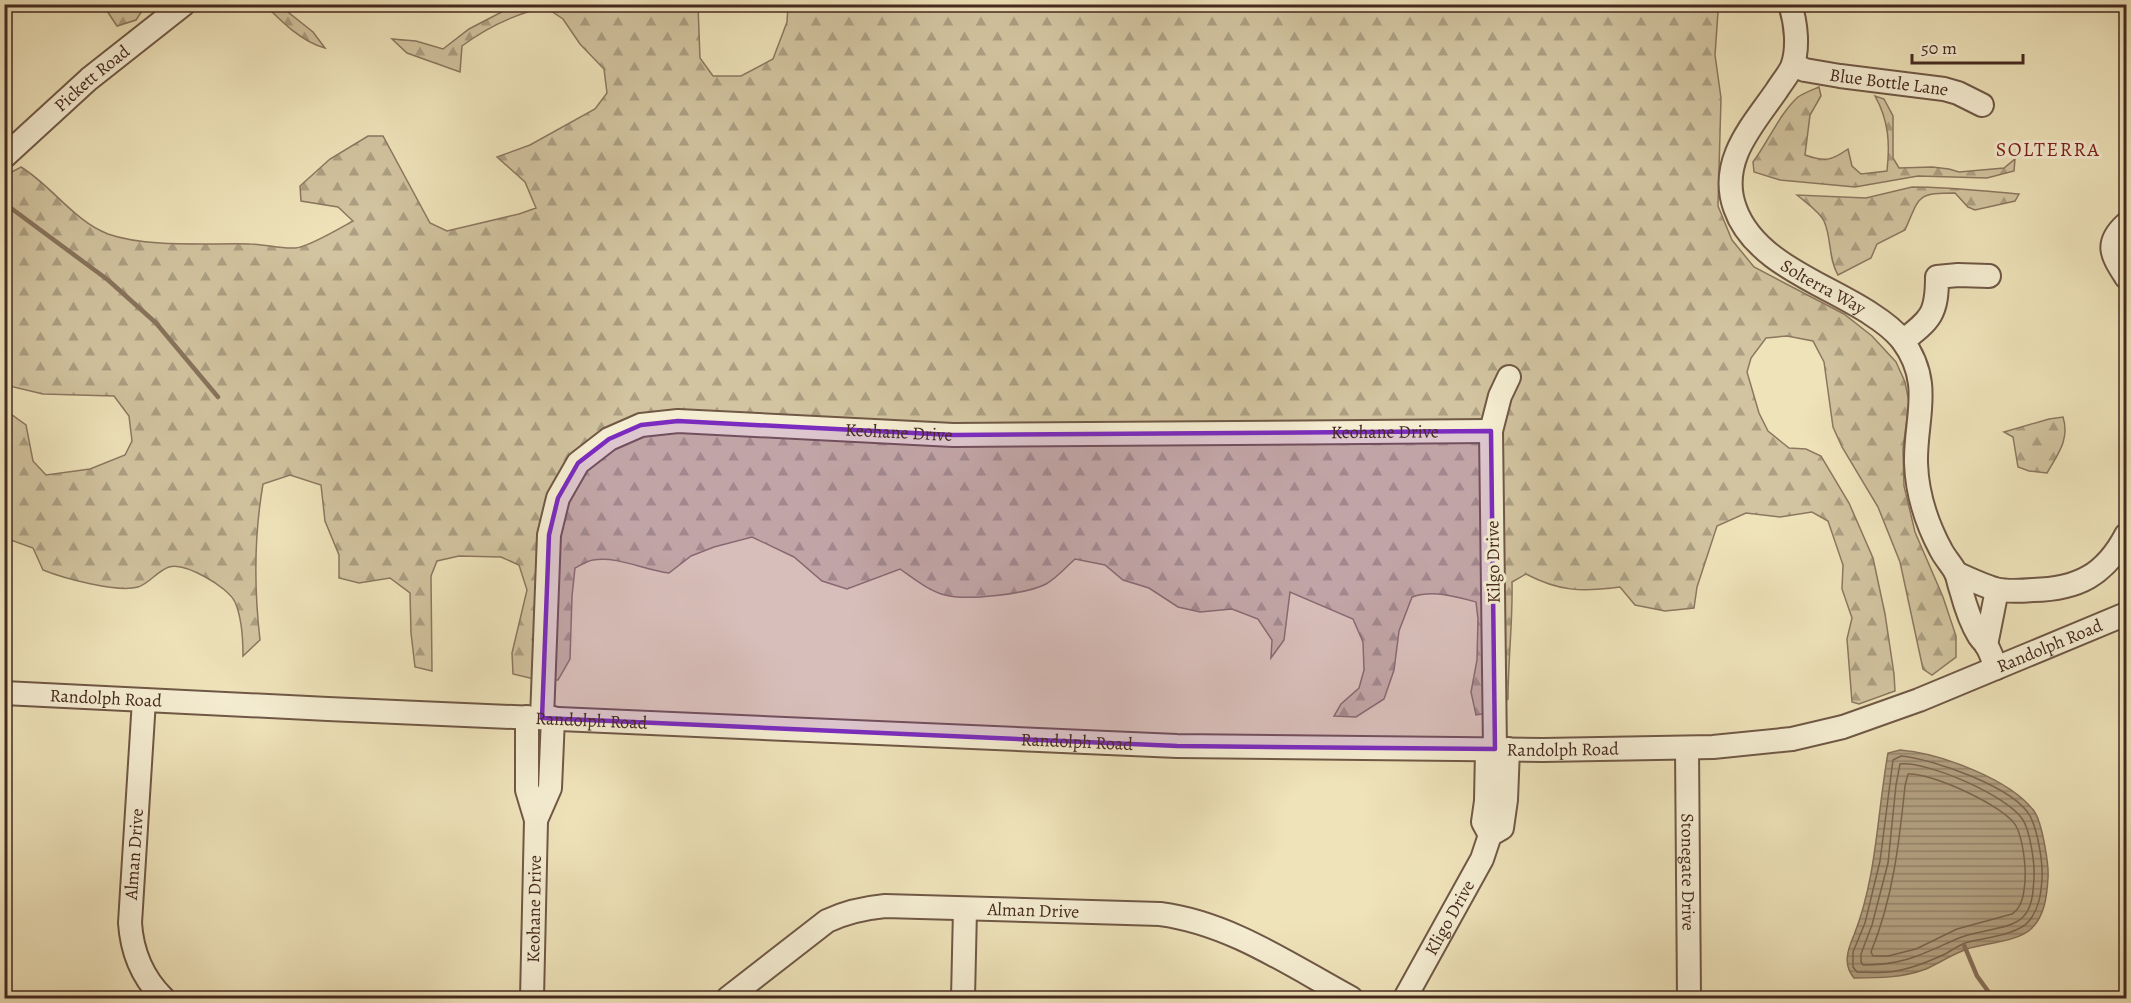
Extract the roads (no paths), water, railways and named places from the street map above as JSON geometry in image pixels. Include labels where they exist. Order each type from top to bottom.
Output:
[{"type":"street","name":"Pickett Road","points":[[4,157],[89,79],[184,4]]},
{"type":"street","name":"Solterra Way","points":[[1790,4],[1796,35],[1796,51],[1787,76],[1750,126],[1735,156],[1731,182],[1735,208],[1749,234],[1768,254],[1854,302],[1880,319],[1903,341],[1917,369],[1921,385],[1922,400],[1916,462],[1922,505],[1934,536],[1956,573],[1979,637],[1986,645],[1996,668]]},
{"type":"street","name":"Blue Bottle Lane","points":[[1792,65],[1828,74],[1944,89],[1982,105]]},
{"type":"street","points":[[2127,224],[2115,236],[2112,244],[2116,261],[2127,277]]},
{"type":"street","points":[[1903,341],[1926,323],[1937,298],[1937,277],[1989,276]]},
{"type":"street","name":"Kilgo Drive","points":[[1496,749],[1491,431],[1500,396],[1509,377]]},
{"type":"street","name":"Keohane Drive","points":[[532,999],[536,820],[527,790],[541,718],[549,535],[558,498],[578,463],[609,439],[641,425],[678,421],[953,435],[1491,431]]},
{"type":"street","points":[[1956,573],[1997,590],[2040,590],[2070,586],[2083,581],[2107,563],[2127,535]]},
{"type":"street","points":[[1986,645],[1997,590]]},
{"type":"street","name":"Randolph Road","points":[[4,693],[1177,746],[1687,748],[1762,743],[1832,730],[1909,704],[2127,614]]},
{"type":"street","name":"Alman Drive","points":[[144,700],[130,909],[131,938],[136,958],[144,975],[163,999]]},
{"type":"street","name":"Stonegate Drive","points":[[1687,748],[1689,999]]},
{"type":"street","name":"Kligo Drive","points":[[1405,999],[1482,859],[1490,836],[1482,822],[1496,749]]},
{"type":"street","name":"Alman Drive","points":[[728,999],[827,921],[863,908],[885,906],[1160,914],[1182,917],[1204,922],[1237,936],[1351,999]]},
{"type":"street","points":[[963,999],[965,909]]},
{"type":"water","points":[[1900,750],[1953,762],[1991,778],[2023,799],[2037,816],[2042,833],[2048,872],[2046,898],[2036,924],[2018,937],[1967,949],[1917,972],[1890,977],[1854,978],[1848,968],[1848,952],[1862,913],[1872,868],[1888,753]]},
{"type":"waterway","points":[[4,203],[108,280],[156,323],[218,397]]},
{"type":"waterway","points":[[1964,945],[1977,976],[1993,998]]},
{"type":"district","name":"SOLTERRA","points":[[2048,149]]}]
